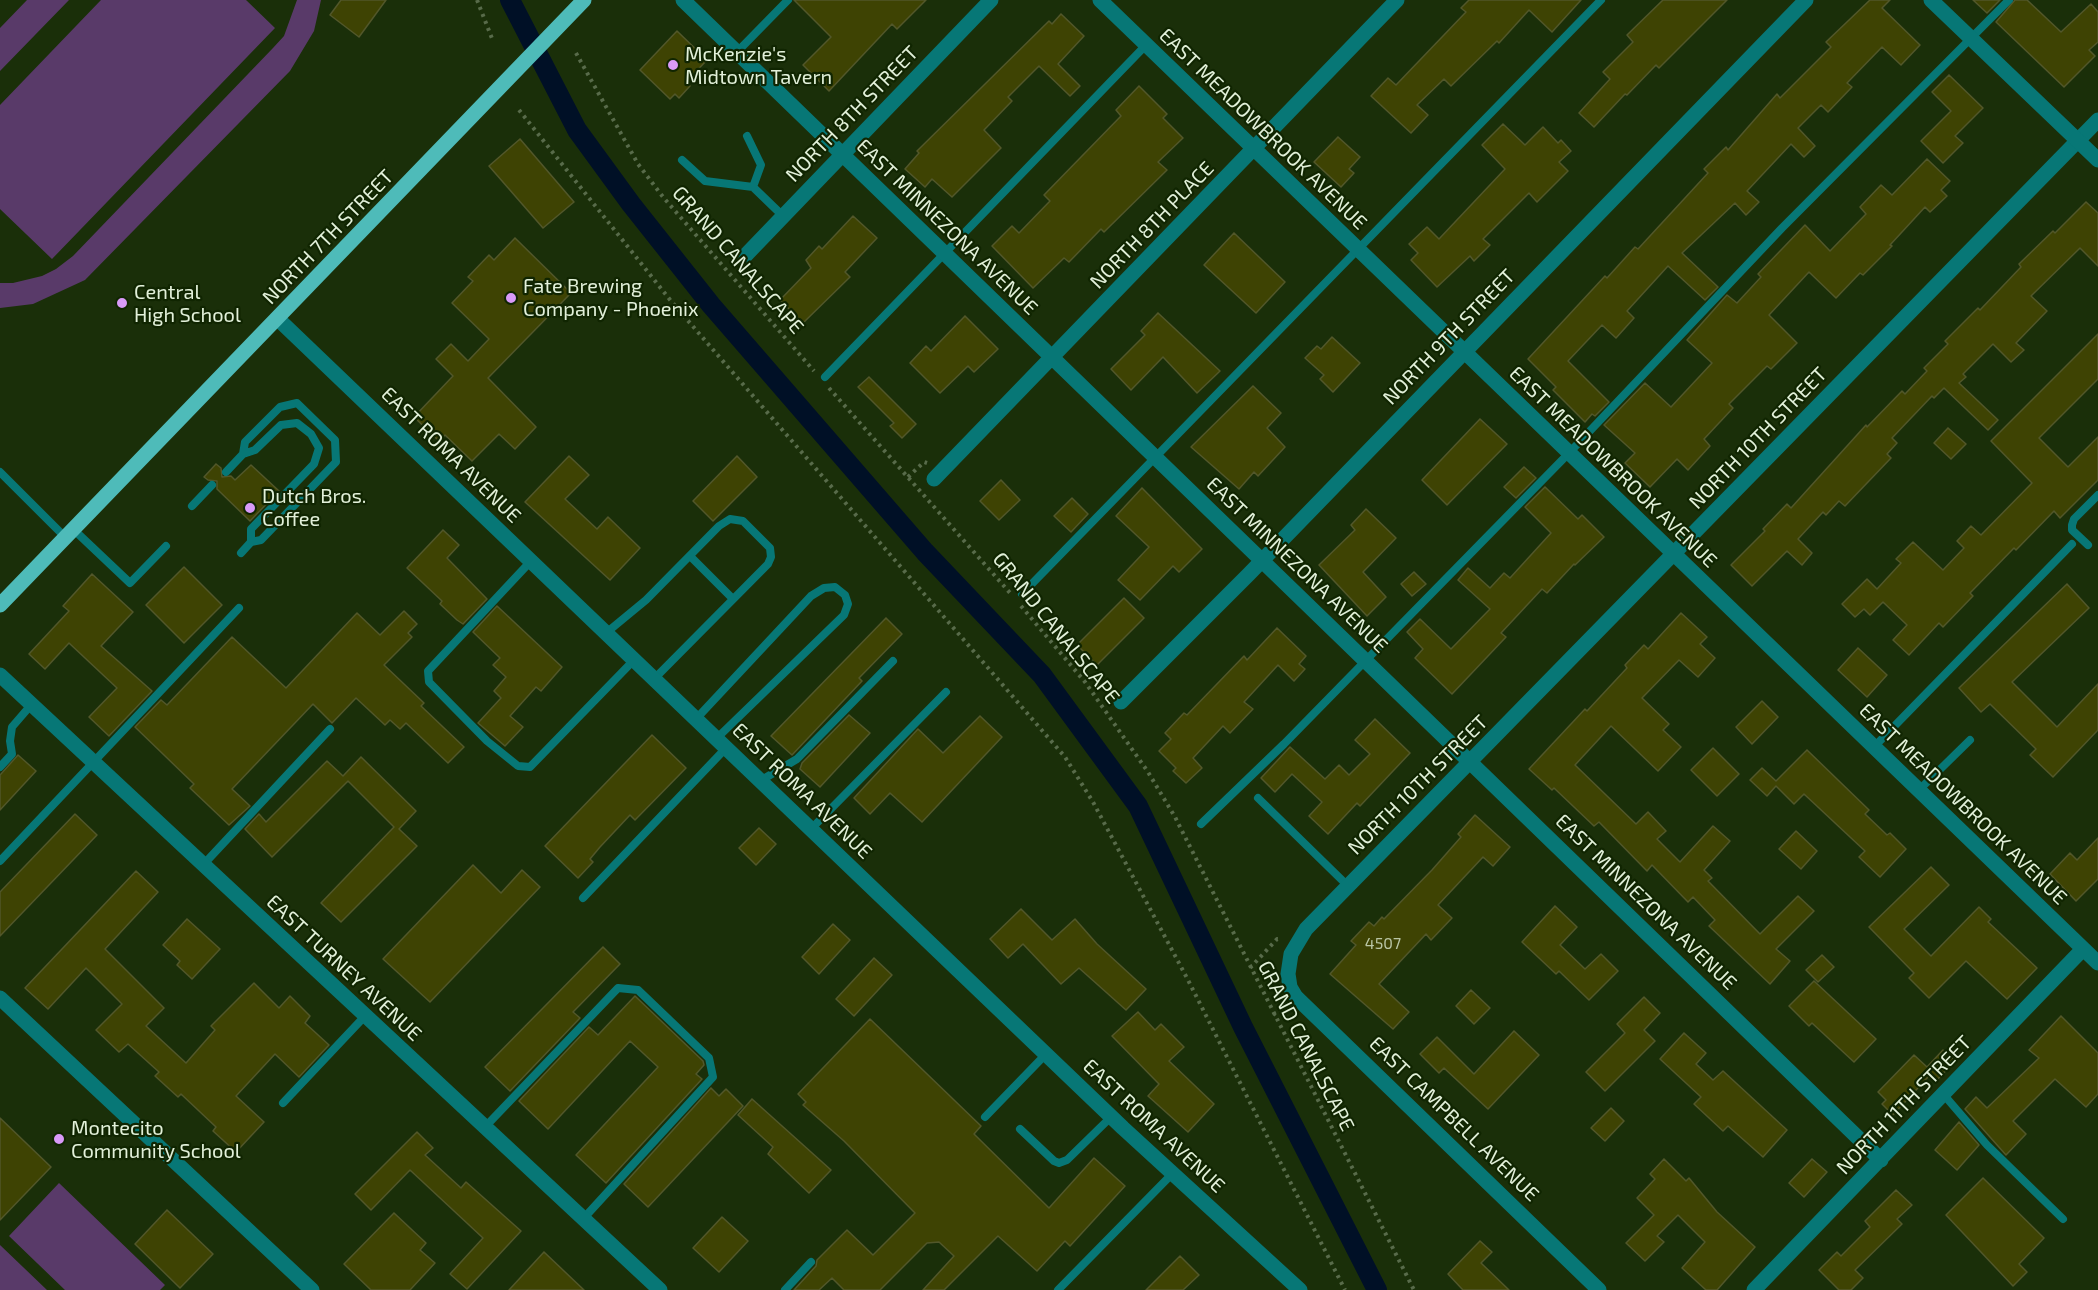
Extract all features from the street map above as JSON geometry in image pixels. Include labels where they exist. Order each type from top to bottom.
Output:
[{"type":"main road","name":"NORTH 7TH STREET","points":[[0,605],[584,0]]},
{"type":"street","name":"EAST MINNEZONA AVENUE","points":[[682,0],[1881,1160]]},
{"type":"street","name":"NORTH 8TH STREET","points":[[744,257],[991,0]]},
{"type":"street","name":"EAST MEADOWBROOK AVENUE","points":[[1100,0],[2093,956]]},
{"type":"street","name":"NORTH 8TH PLACE","points":[[934,479],[1397,0]]},
{"type":"street","name":"NORTH 9TH STREET","points":[[1121,702],[1262,561],[1806,0]]},
{"type":"street","points":[[1931,0],[2098,160]]},
{"type":"street","name":"NORTH 10TH STREET","points":[[1288,974],[1291,954],[1298,938],[2098,120]]},
{"type":"street","name":"EAST ROMA AVENUE","points":[[278,319],[1111,1116],[1299,1290]]},
{"type":"street","name":"EAST TURNEY AVENUE","points":[[0,675],[660,1290]]},
{"type":"street","name":"NORTH 11TH STREET","points":[[1754,1290],[1944,1095],[2093,956]]},
{"type":"street","name":"EAST CAMPBELL AVENUE","points":[[1288,974],[1290,987],[1296,997],[1599,1290]]},
{"type":"street","points":[[0,998],[312,1290]]},
{"type":"lane","points":[[737,52],[788,0]]},
{"type":"lane","points":[[1022,594],[1601,0]]},
{"type":"lane","points":[[1201,824],[1569,453],[1782,228],[2009,0]]},
{"type":"lane","points":[[825,376],[946,254],[1146,45]]},
{"type":"lane","points":[[747,136],[761,165],[753,187]]},
{"type":"lane","points":[[682,159],[705,181],[753,187],[783,216]]},
{"type":"lane","points":[[241,553],[251,542],[261,540],[336,462],[335,440],[297,403],[280,407],[245,442],[243,454]]},
{"type":"lane","points":[[226,472],[243,454],[255,450],[281,425],[297,423],[311,434],[319,448],[314,464],[251,529],[251,542]]},
{"type":"lane","points":[[0,472],[130,584],[166,546]]},
{"type":"lane","points":[[192,506],[212,485]]},
{"type":"lane","points":[[2088,545],[2072,530],[2072,525],[2098,495]]},
{"type":"lane","points":[[606,633],[646,600],[730,519],[743,521],[770,548],[771,557],[768,564],[654,679]]},
{"type":"lane","points":[[1874,747],[2072,544]]},
{"type":"lane","points":[[690,556],[733,599]]},
{"type":"lane","points":[[531,561],[428,671],[429,682],[487,741],[518,766],[530,767],[634,660]]},
{"type":"lane","points":[[582,898],[721,743],[844,615],[848,604],[844,595],[835,587],[824,588],[811,596],[696,719]]},
{"type":"lane","points":[[0,861],[239,608]]},
{"type":"lane","points":[[760,781],[797,759],[893,661]]},
{"type":"lane","points":[[811,830],[946,692]]},
{"type":"lane","points":[[0,767],[12,754],[10,741],[12,727],[30,705]]},
{"type":"lane","points":[[203,865],[330,729]]},
{"type":"lane","points":[[1919,790],[1970,740]]},
{"type":"lane","points":[[1258,798],[1348,886]]},
{"type":"lane","points":[[485,1127],[618,988],[638,990],[709,1058],[713,1077],[583,1219]]},
{"type":"lane","points":[[283,1103],[365,1016]]},
{"type":"lane","points":[[985,1117],[1046,1054]]},
{"type":"lane","points":[[1944,1095],[1987,1145],[2063,1219]]},
{"type":"lane","points":[[1020,1130],[1054,1161],[1064,1162],[1111,1116]]},
{"type":"lane","points":[[1059,1290],[1173,1173]]},
{"type":"lane","points":[[785,1290],[811,1262]]},
{"type":"path","points":[[477,0],[492,41]]},
{"type":"path","name":"GRAND CANALSCAPE","points":[[576,53],[604,99],[620,135],[663,196],[1085,682],[1148,772],[1175,817],[1414,1290]]},
{"type":"path","points":[[519,110],[671,301],[1065,757],[1093,802],[1188,980],[1345,1290]]},
{"type":"path","points":[[1250,968],[1277,939],[1298,938]]},
{"type":"shaded area","points":[[27,0],[69,0],[0,71],[0,28]]},
{"type":"shaded area","points":[[101,0],[246,0],[275,28],[52,259],[0,209],[0,105]]},
{"type":"shaded area","points":[[297,0],[321,0],[314,31],[290,71],[85,280],[33,304],[0,308],[0,283],[13,283],[42,276],[73,256],[284,36]]},
{"type":"shaded area","points":[[59,1183],[165,1285],[160,1290],[65,1290],[9,1236]]},
{"type":"shaded area","points":[[0,1245],[47,1290],[0,1290]]},
{"type":"building","points":[[341,0],[386,0],[359,37],[330,15]]},
{"type":"building","points":[[794,0],[926,0],[897,29],[892,24],[829,91],[803,65],[831,37]]},
{"type":"building","points":[[1469,0],[1581,0],[1552,32],[1529,10],[1499,43],[1497,41],[1451,86],[1444,79],[1417,105],[1428,115],[1411,133],[1371,96],[1388,78],[1396,85],[1466,12],[1461,8]]},
{"type":"building","points":[[1663,0],[1727,0],[1659,68],[1656,65],[1627,95],[1625,94],[1594,127],[1579,113],[1610,79],[1603,72],[1633,42],[1627,35]]},
{"type":"building","points":[[1870,0],[1890,0],[1882,8],[1920,45],[1901,65],[1882,47],[1847,83],[1852,87],[1828,112],[1821,105],[1798,128],[1815,146],[1804,157],[1791,144],[1747,191],[1759,202],[1746,215],[1735,203],[1682,253],[1718,287],[1705,300],[1668,266],[1627,311],[1634,318],[1616,338],[1602,325],[1568,361],[1609,402],[1585,422],[1553,390],[1556,387],[1528,359],[1605,276],[1607,278],[1635,247],[1638,249],[1708,173],[1704,169],[1726,147],[1728,150],[1777,94],[1780,98],[1831,47],[1826,42]]},
{"type":"building","points":[[1973,0],[2000,0],[1987,13]]},
{"type":"building","points":[[2015,0],[2027,0],[2061,32],[2091,4],[2098,12],[2098,42],[2089,50],[2095,56],[2064,87],[1996,22]]},
{"type":"building","points":[[1061,14],[1084,36],[1058,64],[1080,86],[1070,96],[1039,66],[1008,97],[1012,101],[984,130],[1001,148],[952,197],[932,179],[925,187],[905,169],[919,153],[917,151],[1049,21],[1052,24]]},
{"type":"building","name":"McKenzie's Midtown Tavern","points":[[677,31],[707,60],[686,82],[690,86],[679,98],[675,94],[670,99],[640,70]]},
{"type":"building","points":[[1949,75],[1983,108],[1955,136],[1963,143],[1943,163],[1921,141],[1951,111],[1932,92]]},
{"type":"building","points":[[1139,86],[1167,114],[1163,118],[1183,138],[1158,162],[1167,170],[1104,232],[1101,229],[1069,262],[1064,258],[1033,288],[992,246],[1012,226],[1019,233],[1050,201],[1044,195],[1121,116],[1116,110]]},
{"type":"building","points":[[1503,124],[1525,145],[1543,127],[1558,143],[1561,140],[1571,151],[1559,162],[1568,171],[1537,202],[1529,193],[1483,239],[1490,245],[1474,261],[1470,256],[1437,287],[1411,260],[1418,253],[1409,244],[1427,227],[1439,239],[1505,169],[1482,145]]},
{"type":"building","points":[[1338,137],[1360,157],[1349,169],[1354,173],[1341,187],[1314,162]]},
{"type":"building","points":[[520,139],[574,202],[543,228],[489,166]]},
{"type":"building","points":[[1927,159],[1950,181],[1941,190],[1947,196],[1930,212],[1925,207],[1890,245],[1892,246],[1863,275],[1860,273],[1836,298],[1809,272],[1769,315],[1797,343],[1771,369],[1767,366],[1729,404],[1733,408],[1704,439],[1710,446],[1688,470],[1677,459],[1650,487],[1625,463],[1635,453],[1604,425],[1645,383],[1671,407],[1712,363],[1687,340],[1727,295],[1737,303],[1761,277],[1758,274],[1805,225],[1830,251],[1866,214],[1860,207],[1881,185],[1892,195]]},
{"type":"building","points":[[2086,202],[2098,213],[2098,266],[2080,248],[2031,296],[2047,311],[2016,343],[2024,350],[2011,362],[1993,344],[1963,374],[1966,377],[1959,383],[1998,420],[1988,430],[1944,388],[1934,398],[1932,396],[1892,438],[1897,443],[1887,454],[1891,458],[1845,506],[1839,501],[1826,515],[1823,512],[1798,539],[1812,553],[1802,565],[1787,551],[1752,586],[1731,565],[1765,531],[1763,529],[1787,504],[1791,508],[1866,425],[1867,427],[1902,391],[1905,394],[1927,371],[1924,368],[1948,344],[1945,341],[1978,308],[1980,310],[2021,267],[2019,264]]},
{"type":"building","points":[[853,216],[877,238],[845,272],[850,277],[803,323],[780,300],[811,268],[806,260],[819,246],[822,249]]},
{"type":"building","points":[[1234,233],[1285,282],[1256,313],[1204,265]]},
{"type":"building","points":[[515,238],[571,293],[488,378],[536,427],[515,449],[499,434],[472,461],[445,435],[439,441],[414,417],[453,376],[436,359],[451,344],[468,361],[489,339],[452,303],[473,281],[468,277],[489,255],[494,260]]},
{"type":"building","points":[[1158,313],[1220,371],[1197,393],[1163,357],[1131,390],[1111,369],[1145,335],[1141,331]]},
{"type":"building","points":[[965,316],[998,349],[974,372],[968,366],[940,393],[910,363],[926,346],[931,351]]},
{"type":"building","points":[[2098,334],[2098,379],[2039,438],[2068,467],[2098,437],[2098,480],[2060,518],[2054,511],[2016,550],[2014,548],[1970,593],[1973,596],[1943,627],[1939,623],[1909,655],[1893,640],[1907,625],[1883,602],[1870,615],[1864,609],[1855,617],[1842,604],[1867,579],[1877,589],[1901,563],[1896,559],[1913,542],[1943,570],[1964,548],[1957,541],[1971,526],[1981,535],[2032,483],[1991,441]]},
{"type":"building","points":[[1332,337],[1360,363],[1333,392],[1320,379],[1324,375],[1305,358],[1317,346],[1321,349]]},
{"type":"building","points":[[869,377],[916,424],[902,438],[890,426],[894,423],[858,387]]},
{"type":"building","points":[[1253,386],[1281,413],[1267,428],[1285,447],[1258,476],[1254,472],[1239,489],[1191,447]]},
{"type":"building","points":[[1480,419],[1507,444],[1447,505],[1422,480]]},
{"type":"building","points":[[1948,428],[1966,444],[1951,459],[1934,443]]},
{"type":"building","points":[[569,456],[589,475],[565,499],[597,529],[608,517],[640,548],[610,580],[525,502]]},
{"type":"building","points":[[737,456],[757,477],[713,521],[693,501]]},
{"type":"building","name":"Dutch Bros. Coffee","points":[[216,464],[221,468],[222,477],[231,476],[235,480],[251,465],[279,491],[250,521],[217,489],[217,481],[204,477]]},
{"type":"building","points":[[1524,467],[1536,478],[1516,498],[1504,487]]},
{"type":"building","points":[[1001,480],[1020,500],[999,520],[980,501]]},
{"type":"building","points":[[1545,487],[1578,519],[1582,515],[1604,537],[1547,593],[1542,589],[1501,633],[1506,637],[1452,694],[1415,658],[1423,649],[1407,632],[1420,619],[1451,649],[1490,609],[1458,580],[1468,568],[1490,588],[1504,573],[1510,578],[1551,533],[1525,507]]},
{"type":"building","points":[[1142,488],[1202,549],[1179,572],[1173,566],[1140,600],[1118,580],[1149,547],[1116,516]]},
{"type":"building","points":[[1072,498],[1088,514],[1071,532],[1054,516]]},
{"type":"building","points":[[1366,509],[1396,538],[1363,572],[1386,597],[1367,616],[1319,565],[1355,530],[1351,525]]},
{"type":"building","points":[[443,530],[459,545],[447,558],[487,599],[463,624],[440,604],[442,601],[407,568]]},
{"type":"building","points":[[184,567],[222,605],[184,643],[146,605]]},
{"type":"building","points":[[1414,572],[1426,584],[1412,596],[1401,584]]},
{"type":"building","points":[[92,574],[133,612],[101,646],[152,691],[109,736],[89,717],[117,688],[69,643],[45,669],[29,654],[69,611],[63,606]]},
{"type":"building","points":[[2067,584],[2089,608],[2012,682],[2057,727],[2098,684],[2098,730],[2053,777],[2030,755],[2036,749],[1990,704],[1981,712],[1959,688]]},
{"type":"building","points":[[1124,598],[1144,618],[1097,665],[1077,645]]},
{"type":"building","points":[[497,606],[562,667],[541,691],[536,687],[510,716],[523,727],[505,746],[478,723],[501,698],[494,691],[506,677],[493,665],[500,658],[473,632]]},
{"type":"building","points":[[404,611],[417,624],[408,633],[412,637],[384,665],[424,703],[421,706],[464,747],[448,763],[406,723],[400,729],[390,720],[385,725],[356,698],[332,723],[313,704],[232,789],[250,806],[229,825],[190,788],[194,784],[135,727],[161,700],[167,705],[232,637],[286,688],[357,613],[380,635]]},
{"type":"building","points":[[1681,613],[1707,637],[1700,644],[1715,658],[1698,677],[1679,660],[1642,698],[1669,724],[1663,730],[1681,747],[1658,771],[1611,726],[1575,765],[1636,824],[1648,812],[1666,831],[1657,839],[1680,862],[1713,826],[1730,841],[1704,870],[1712,878],[1708,881],[1760,934],[1798,896],[1814,911],[1776,949],[1790,961],[1770,984],[1709,926],[1715,920],[1693,897],[1688,902],[1652,865],[1647,871],[1599,822],[1594,826],[1554,788],[1552,790],[1529,769],[1627,668],[1625,665],[1644,645],[1648,649]]},
{"type":"building","points":[[886,618],[902,634],[859,678],[862,681],[792,755],[771,736]]},
{"type":"building","points":[[1277,628],[1306,656],[1299,664],[1305,669],[1294,681],[1278,665],[1244,702],[1253,709],[1230,733],[1223,726],[1193,758],[1202,768],[1186,783],[1173,771],[1176,768],[1159,751],[1171,739],[1165,733],[1184,713],[1187,715],[1244,656],[1247,660]]},
{"type":"building","points":[[1858,648],[1887,675],[1867,697],[1838,670]]},
{"type":"building","points":[[1762,701],[1778,717],[1752,744],[1736,727]]},
{"type":"building","points":[[849,715],[870,733],[820,787],[800,769],[802,763]]},
{"type":"building","points":[[980,716],[1002,737],[922,822],[890,793],[870,814],[854,798],[918,729],[943,753]]},
{"type":"building","points":[[1375,719],[1410,753],[1360,806],[1357,803],[1328,834],[1309,816],[1322,802],[1292,774],[1275,792],[1261,778],[1290,747],[1325,779],[1339,765],[1349,775],[1370,754],[1355,740]]},
{"type":"building","points":[[652,735],[686,768],[635,820],[630,815],[590,859],[593,862],[578,878],[545,846]]},
{"type":"building","points":[[1713,748],[1739,774],[1717,796],[1691,770]]},
{"type":"building","points":[[1807,750],[1869,810],[1865,814],[1906,849],[1880,877],[1859,857],[1865,851],[1804,794],[1794,804],[1776,786],[1767,796],[1750,780],[1762,768],[1776,781]]},
{"type":"building","points":[[18,755],[36,771],[0,810],[0,775]]},
{"type":"building","points":[[361,757],[416,811],[399,829],[417,846],[341,922],[321,903],[394,827],[348,781],[272,857],[245,829],[259,814],[266,822],[327,761],[343,776]]},
{"type":"building","points":[[75,814],[97,835],[0,936],[0,892]]},
{"type":"building","points":[[1475,815],[1510,847],[1493,866],[1483,857],[1438,905],[1452,918],[1431,940],[1426,934],[1379,984],[1409,1012],[1393,1029],[1330,974],[1356,945],[1351,941],[1369,922],[1374,926],[1382,917],[1384,919],[1461,837],[1458,834]]},
{"type":"building","points":[[759,828],[776,844],[756,865],[739,848]]},
{"type":"building","points":[[1796,831],[1817,851],[1801,869],[1779,849]]},
{"type":"building","points":[[2098,838],[2098,879],[2076,901],[2050,874],[2070,853],[2077,860]]},
{"type":"building","points":[[473,865],[501,893],[522,870],[540,887],[430,1002],[383,959]]},
{"type":"building","points":[[1931,867],[1949,885],[1904,929],[1931,956],[1979,907],[1991,919],[1988,922],[2037,968],[2007,999],[1966,961],[1929,998],[1909,978],[1914,973],[1869,927]]},
{"type":"building","points":[[136,871],[158,892],[105,949],[164,1008],[146,1026],[186,1063],[215,1030],[211,1026],[254,983],[279,1008],[290,996],[310,1016],[305,1023],[329,1045],[299,1077],[275,1054],[236,1096],[264,1122],[236,1152],[213,1131],[216,1127],[181,1094],[178,1097],[155,1076],[159,1072],[128,1044],[119,1052],[96,1030],[122,1004],[86,968],[48,1009],[25,988]]},
{"type":"building","points":[[1555,906],[1577,927],[1560,945],[1585,969],[1601,954],[1618,971],[1589,1000],[1559,971],[1556,974],[1522,942]]},
{"type":"building","points":[[1021,909],[1052,940],[1075,919],[1097,944],[1146,989],[1126,1010],[1079,968],[1061,984],[1023,944],[1008,958],[990,939]]},
{"type":"building","points":[[187,919],[220,949],[192,979],[177,965],[180,961],[163,945]]},
{"type":"building","points":[[833,924],[850,940],[819,974],[802,957]]},
{"type":"building","points":[[603,947],[620,964],[573,1012],[580,1018],[510,1091],[485,1067]]},
{"type":"building","points":[[1822,955],[1834,967],[1818,982],[1806,970]]},
{"type":"building","points":[[874,958],[892,975],[854,1016],[836,999]]},
{"type":"building","points":[[1814,981],[1876,1039],[1854,1062],[1812,1023],[1809,1026],[1789,1006]]},
{"type":"building","points":[[1471,990],[1490,1008],[1474,1024],[1456,1006]]},
{"type":"building","points":[[635,996],[703,1061],[704,1065],[696,1074],[702,1079],[606,1183],[576,1155],[658,1067],[630,1041],[548,1129],[519,1101],[589,1027],[598,1035]]},
{"type":"building","points":[[1644,997],[1660,1013],[1644,1030],[1655,1041],[1605,1091],[1586,1072],[1625,1033],[1617,1024]]},
{"type":"building","points":[[1138,1012],[1155,1030],[1161,1024],[1184,1047],[1169,1061],[1214,1104],[1188,1132],[1148,1096],[1159,1084],[1112,1036]]},
{"type":"building","points":[[2061,1016],[2098,1053],[2098,1094],[2086,1107],[2055,1079],[2013,1121],[2026,1134],[2006,1155],[1965,1109],[1976,1097],[1987,1108],[2039,1058],[2029,1050]]},
{"type":"building","points":[[870,1019],[981,1126],[974,1134],[1049,1208],[1094,1158],[1125,1186],[1070,1246],[1065,1241],[1037,1271],[998,1236],[944,1290],[923,1290],[954,1256],[939,1242],[927,1243],[880,1290],[844,1290],[832,1278],[819,1290],[794,1290],[816,1266],[817,1260],[847,1230],[873,1255],[915,1213],[844,1141],[803,1105],[806,1102],[798,1094]]},
{"type":"building","points":[[1514,1031],[1539,1055],[1488,1109],[1444,1068],[1439,1073],[1420,1054],[1437,1037],[1474,1074]]},
{"type":"building","points":[[1684,1033],[1706,1053],[1696,1064],[1713,1080],[1723,1071],[1787,1130],[1763,1157],[1728,1126],[1723,1131],[1694,1104],[1701,1097],[1660,1059]]},
{"type":"building","points":[[1943,1050],[1955,1061],[1935,1082],[1929,1076],[1893,1115],[1882,1104],[1886,1100],[1878,1092],[1914,1055],[1927,1067]]},
{"type":"building","points":[[711,1088],[719,1096],[726,1089],[743,1106],[648,1207],[624,1184]]},
{"type":"building","points":[[752,1099],[831,1170],[809,1193],[768,1154],[773,1147],[738,1115]]},
{"type":"building","points":[[1611,1108],[1624,1121],[1605,1141],[1591,1128]]},
{"type":"building","points":[[0,1118],[51,1167],[0,1220]]},
{"type":"building","points":[[1959,1122],[1979,1145],[1957,1170],[1935,1150]]},
{"type":"building","points":[[417,1132],[433,1148],[425,1155],[461,1188],[466,1182],[521,1231],[467,1289],[450,1274],[483,1238],[410,1170],[371,1210],[355,1194]]},
{"type":"building","points":[[1664,1159],[1686,1181],[1689,1178],[1717,1212],[1755,1247],[1717,1290],[1706,1290],[1682,1268],[1705,1242],[1678,1215],[1657,1236],[1664,1242],[1645,1261],[1626,1243],[1654,1215],[1637,1198],[1655,1179],[1650,1174]]},
{"type":"building","points":[[1812,1159],[1827,1172],[1804,1197],[1789,1183]]},
{"type":"building","points":[[1983,1178],[2044,1238],[2019,1264],[2027,1272],[2013,1286],[1946,1215]]},
{"type":"building","points":[[1896,1190],[1912,1205],[1897,1219],[1902,1224],[1855,1270],[1863,1278],[1851,1290],[1839,1290],[1819,1270],[1837,1252],[1841,1256],[1870,1227],[1865,1221]]},
{"type":"building","points":[[167,1210],[213,1254],[180,1288],[135,1244]]},
{"type":"building","points":[[394,1213],[426,1243],[420,1250],[435,1263],[410,1290],[371,1290],[344,1264]]},
{"type":"building","points":[[722,1217],[748,1241],[719,1272],[693,1248]]},
{"type":"building","points":[[1480,1241],[1492,1252],[1481,1263],[1509,1290],[1463,1290],[1448,1274]]},
{"type":"building","points":[[544,1252],[584,1290],[509,1290]]},
{"type":"building","points":[[1180,1256],[1199,1275],[1183,1290],[1146,1290]]},
{"type":"waterway","points":[[510,0],[577,130],[631,204],[711,305],[925,552],[1042,675],[1138,806],[1243,1027],[1377,1290]]},
{"type":"place","name":"McKenzie's Midtown Tavern","points":[[673,65]]},
{"type":"place","name":"Fate Brewing Company - Phoenix","points":[[511,298]]},
{"type":"place","name":"Central High School","points":[[122,303]]},
{"type":"place","name":"Dutch Bros. Coffee","points":[[250,508]]},
{"type":"place","name":"Montecito Community School","points":[[59,1139]]}]
